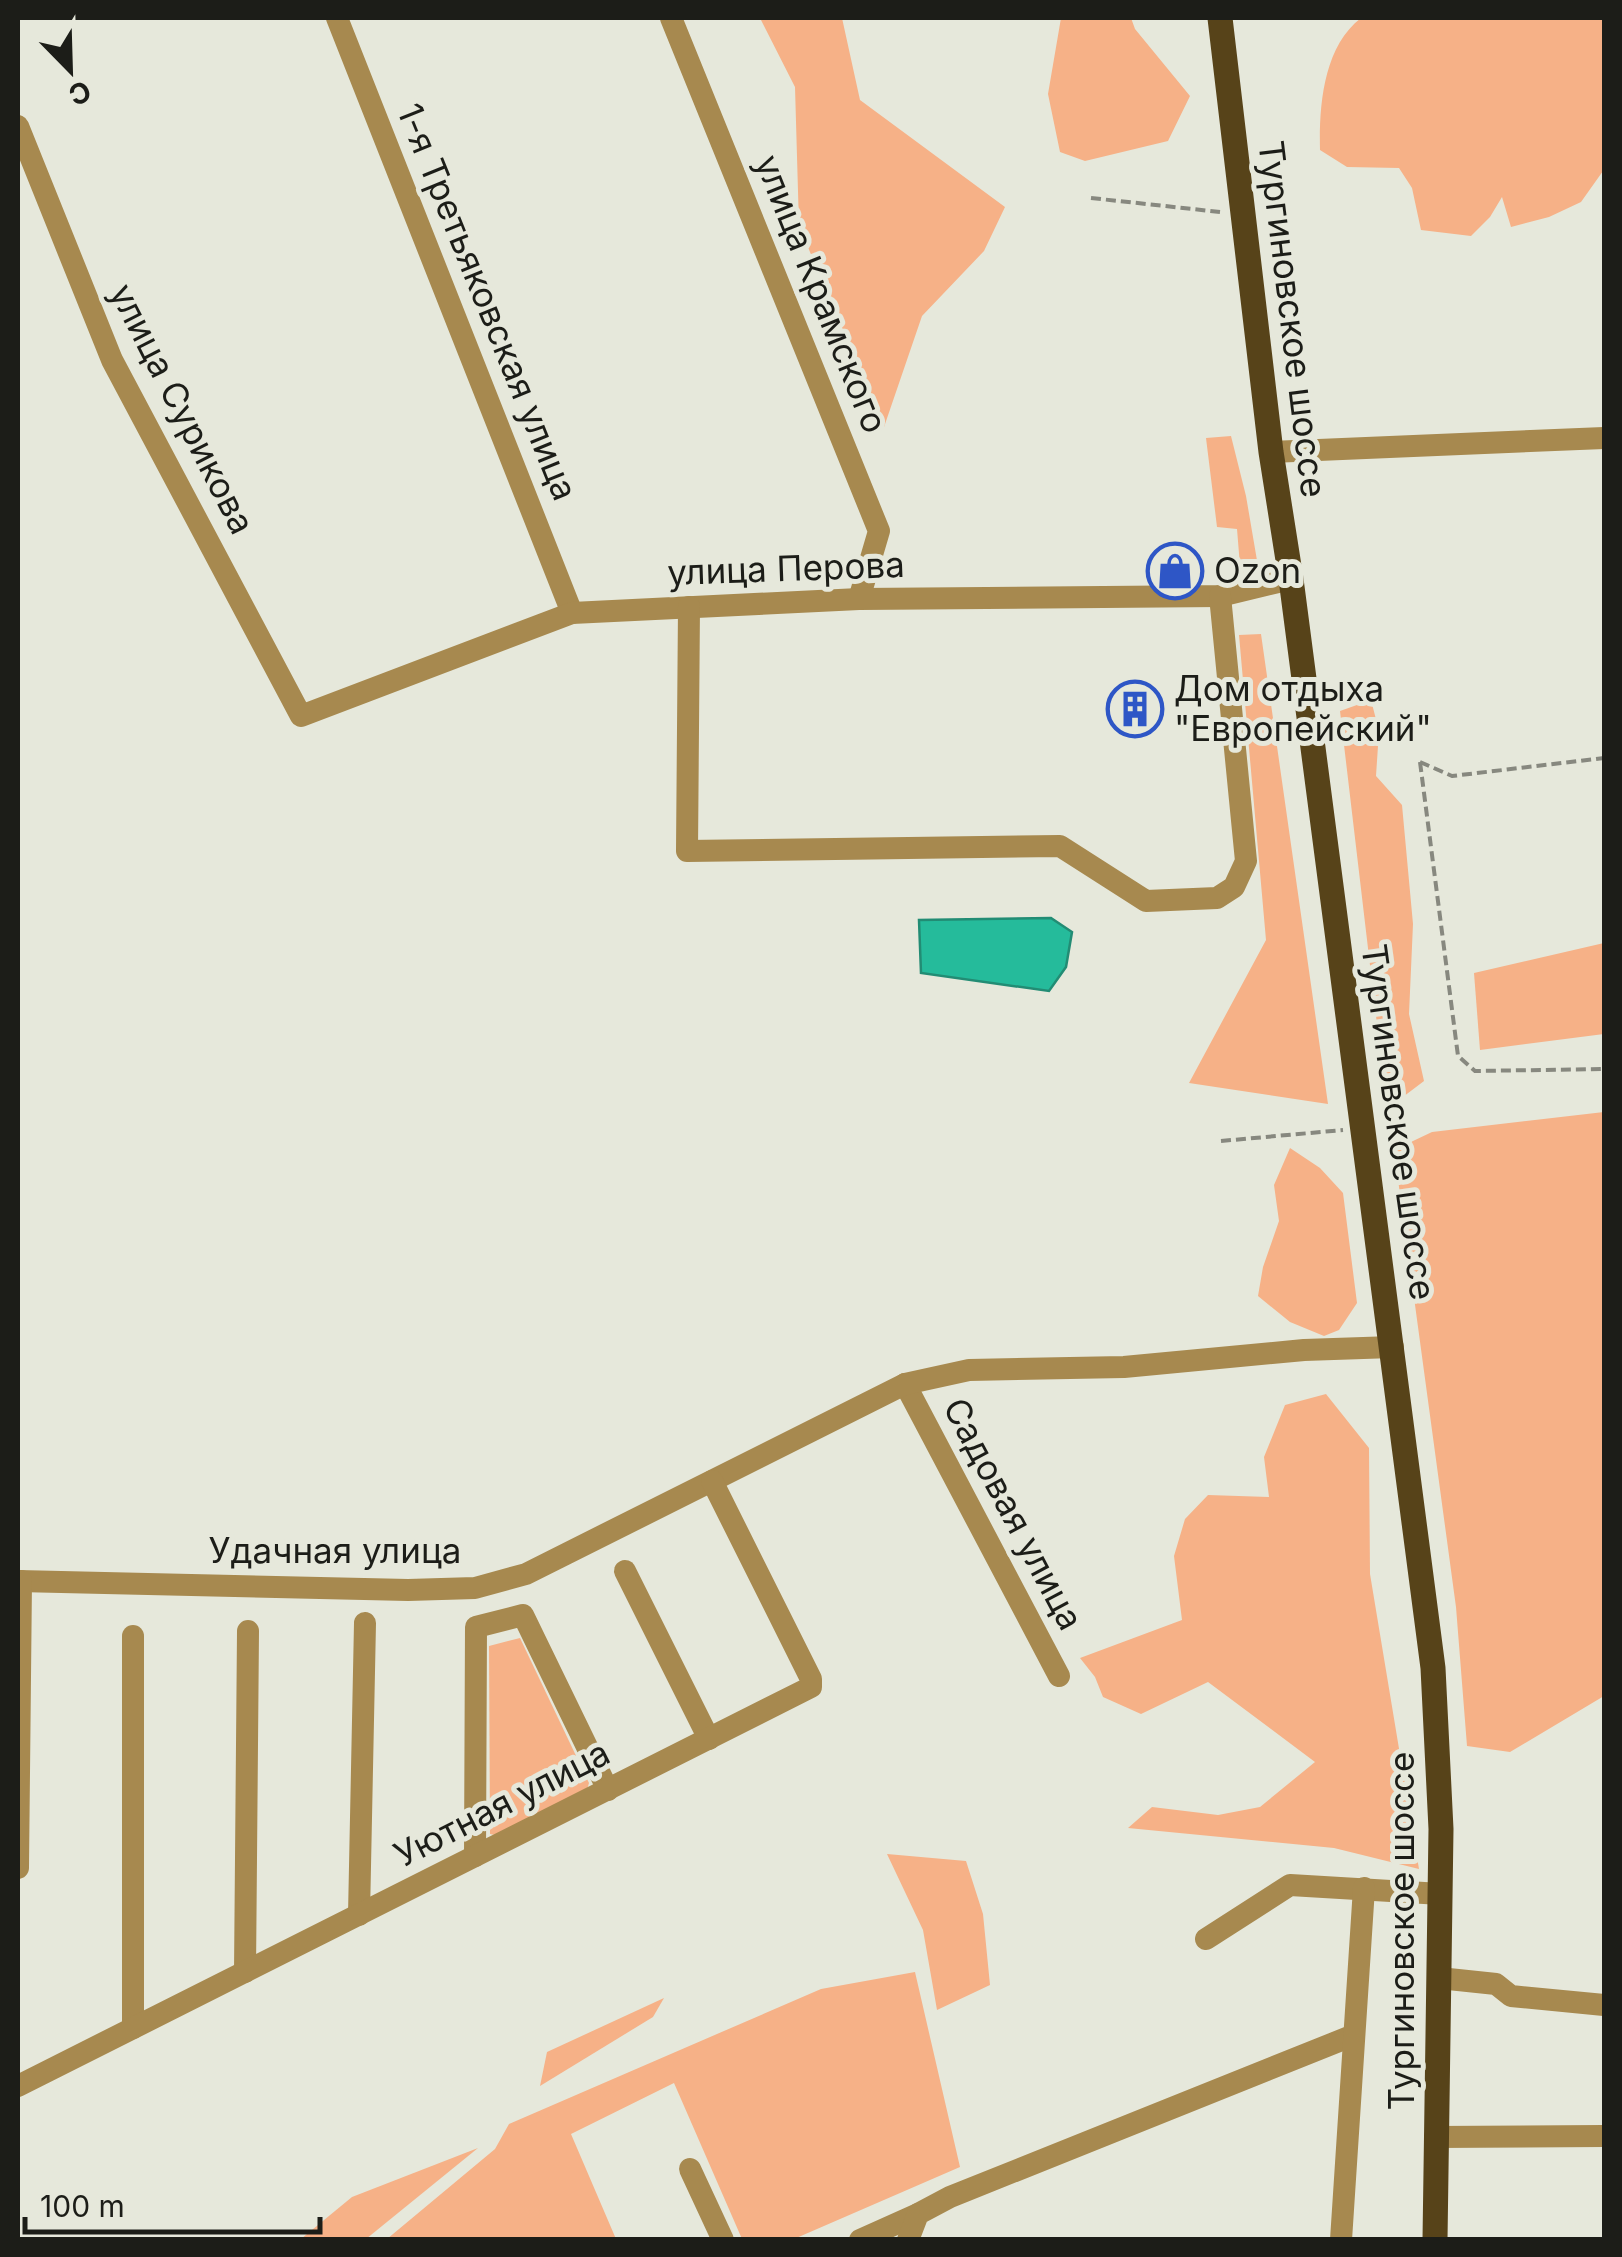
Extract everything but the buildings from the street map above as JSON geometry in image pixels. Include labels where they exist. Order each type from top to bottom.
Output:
[{"type":"main road","name":"Тургиновское шоссе","points":[[1220,18],[1272,452],[1392,1346],[1436,1708],[1440,1894],[1435,2240]]},
{"type":"street","name":"1-я Третьяковская улица","points":[[337,18],[572,613]]},
{"type":"street","name":"улица Крамского","points":[[670,18],[879,530],[859,599]]},
{"type":"street","name":"улица Сурикова","points":[[18,126],[112,360],[302,716]]},
{"type":"street","points":[[1272,452],[1604,438]]},
{"type":"street","name":"улица Перова","points":[[302,716],[572,613],[859,599],[1220,596],[1291,579]]},
{"type":"street","points":[[688,608],[686,851],[1060,846],[1146,901],[1218,898],[1234,887],[1246,861],[1220,596]]},
{"type":"street","name":"Удачная улица","points":[[20,1581],[408,1590],[476,1588],[526,1574],[905,1384],[969,1370],[1124,1367],[1392,1346]]},
{"type":"street","name":"Садовая улица","points":[[905,1384],[1060,1676]]},
{"type":"street","name":"Уютная улица","points":[[18,2086],[806,1691],[812,1683],[712,1481]]},
{"type":"street","points":[[626,1571],[709,1739]]},
{"type":"street","points":[[18,1868],[20,1581]]},
{"type":"street","points":[[476,1856],[476,1627],[523,1615],[608,1790]]},
{"type":"street","points":[[360,1914],[365,1622]]},
{"type":"street","points":[[245,1972],[248,1631]]},
{"type":"street","points":[[133,1636],[134,2028]]},
{"type":"street","points":[[1206,1939],[1290,1885],[1440,1894]]},
{"type":"street","points":[[1342,2240],[1364,1888]]},
{"type":"street","points":[[1439,1978],[1496,1984],[1510,1996],[1604,2005]]},
{"type":"street","points":[[860,2240],[950,2197],[1354,2035]]},
{"type":"street","points":[[1435,2137],[1604,2136]]},
{"type":"street","points":[[690,2168],[722,2240]]},
{"type":"street","points":[[908,2240],[918,2214]]},
{"type":"path","points":[[1091,198],[1244,214]]},
{"type":"path","points":[[1604,758],[1452,776],[1420,762],[1458,1056],[1474,1071],[1604,1069]]},
{"type":"path","points":[[1221,1141],[1362,1128]]},
{"type":"shaded area","points":[[760,18],[842,18],[860,100],[1005,207],[984,251],[922,316],[884,427],[799,226],[795,87]]},
{"type":"shaded area","points":[[1061,18],[1131,18],[1135,29],[1190,96],[1168,141],[1085,161],[1060,152],[1048,94]]},
{"type":"shaded area","points":[[1361,18],[1604,18],[1603,171],[1581,202],[1549,217],[1511,227],[1502,197],[1490,217],[1471,236],[1421,230],[1412,188],[1399,168],[1347,167],[1320,150],[1323,97],[1331,61],[1348,30]]},
{"type":"shaded area","points":[[1231,436],[1260,578],[1241,578],[1237,529],[1217,527],[1206,438]]},
{"type":"shaded area","points":[[1261,634],[1328,1104],[1189,1083],[1266,940],[1239,635]]},
{"type":"shaded area","points":[[1371,700],[1379,731],[1376,776],[1402,805],[1413,924],[1409,1014],[1424,1081],[1387,1109],[1340,711]]},
{"type":"shaded area","points":[[1051,918],[1072,932],[1066,967],[1049,991],[921,973],[919,920]]},
{"type":"shaded area","points":[[1604,943],[1604,1034],[1480,1050],[1474,973]]},
{"type":"shaded area","points":[[1604,1112],[1604,1696],[1510,1752],[1467,1746],[1456,1607],[1394,1150],[1432,1132]]},
{"type":"shaded area","points":[[1290,1148],[1320,1168],[1343,1193],[1357,1303],[1339,1330],[1324,1336],[1290,1322],[1258,1296],[1263,1267],[1279,1221],[1274,1185]]},
{"type":"shaded area","points":[[1326,1394],[1369,1448],[1370,1574],[1419,1869],[1334,1848],[1128,1828],[1152,1807],[1218,1815],[1260,1807],[1315,1762],[1208,1682],[1141,1714],[1103,1697],[1095,1677],[1080,1658],[1182,1620],[1174,1556],[1185,1519],[1208,1495],[1269,1497],[1264,1457],[1285,1405]]},
{"type":"shaded area","points":[[520,1638],[589,1783],[585,1797],[499,1836],[490,1834],[489,1646]]},
{"type":"shaded area","points":[[887,1854],[966,1861],[983,1914],[990,1985],[937,2010],[923,1930]]},
{"type":"shaded area","points":[[915,1972],[960,2167],[794,2239],[742,2239],[674,2083],[571,2134],[616,2239],[387,2239],[495,2149],[509,2124],[821,1989]]},
{"type":"shaded area","points":[[664,1998],[653,2017],[540,2086],[547,2052]]},
{"type":"shaded area","points":[[478,2148],[366,2239],[301,2239],[352,2197]]},
{"type":"place","name":"Ozon","points":[[1175,571]]},
{"type":"place","name":"Дом отдыха \"Европейский\"","points":[[1135,709]]}]
